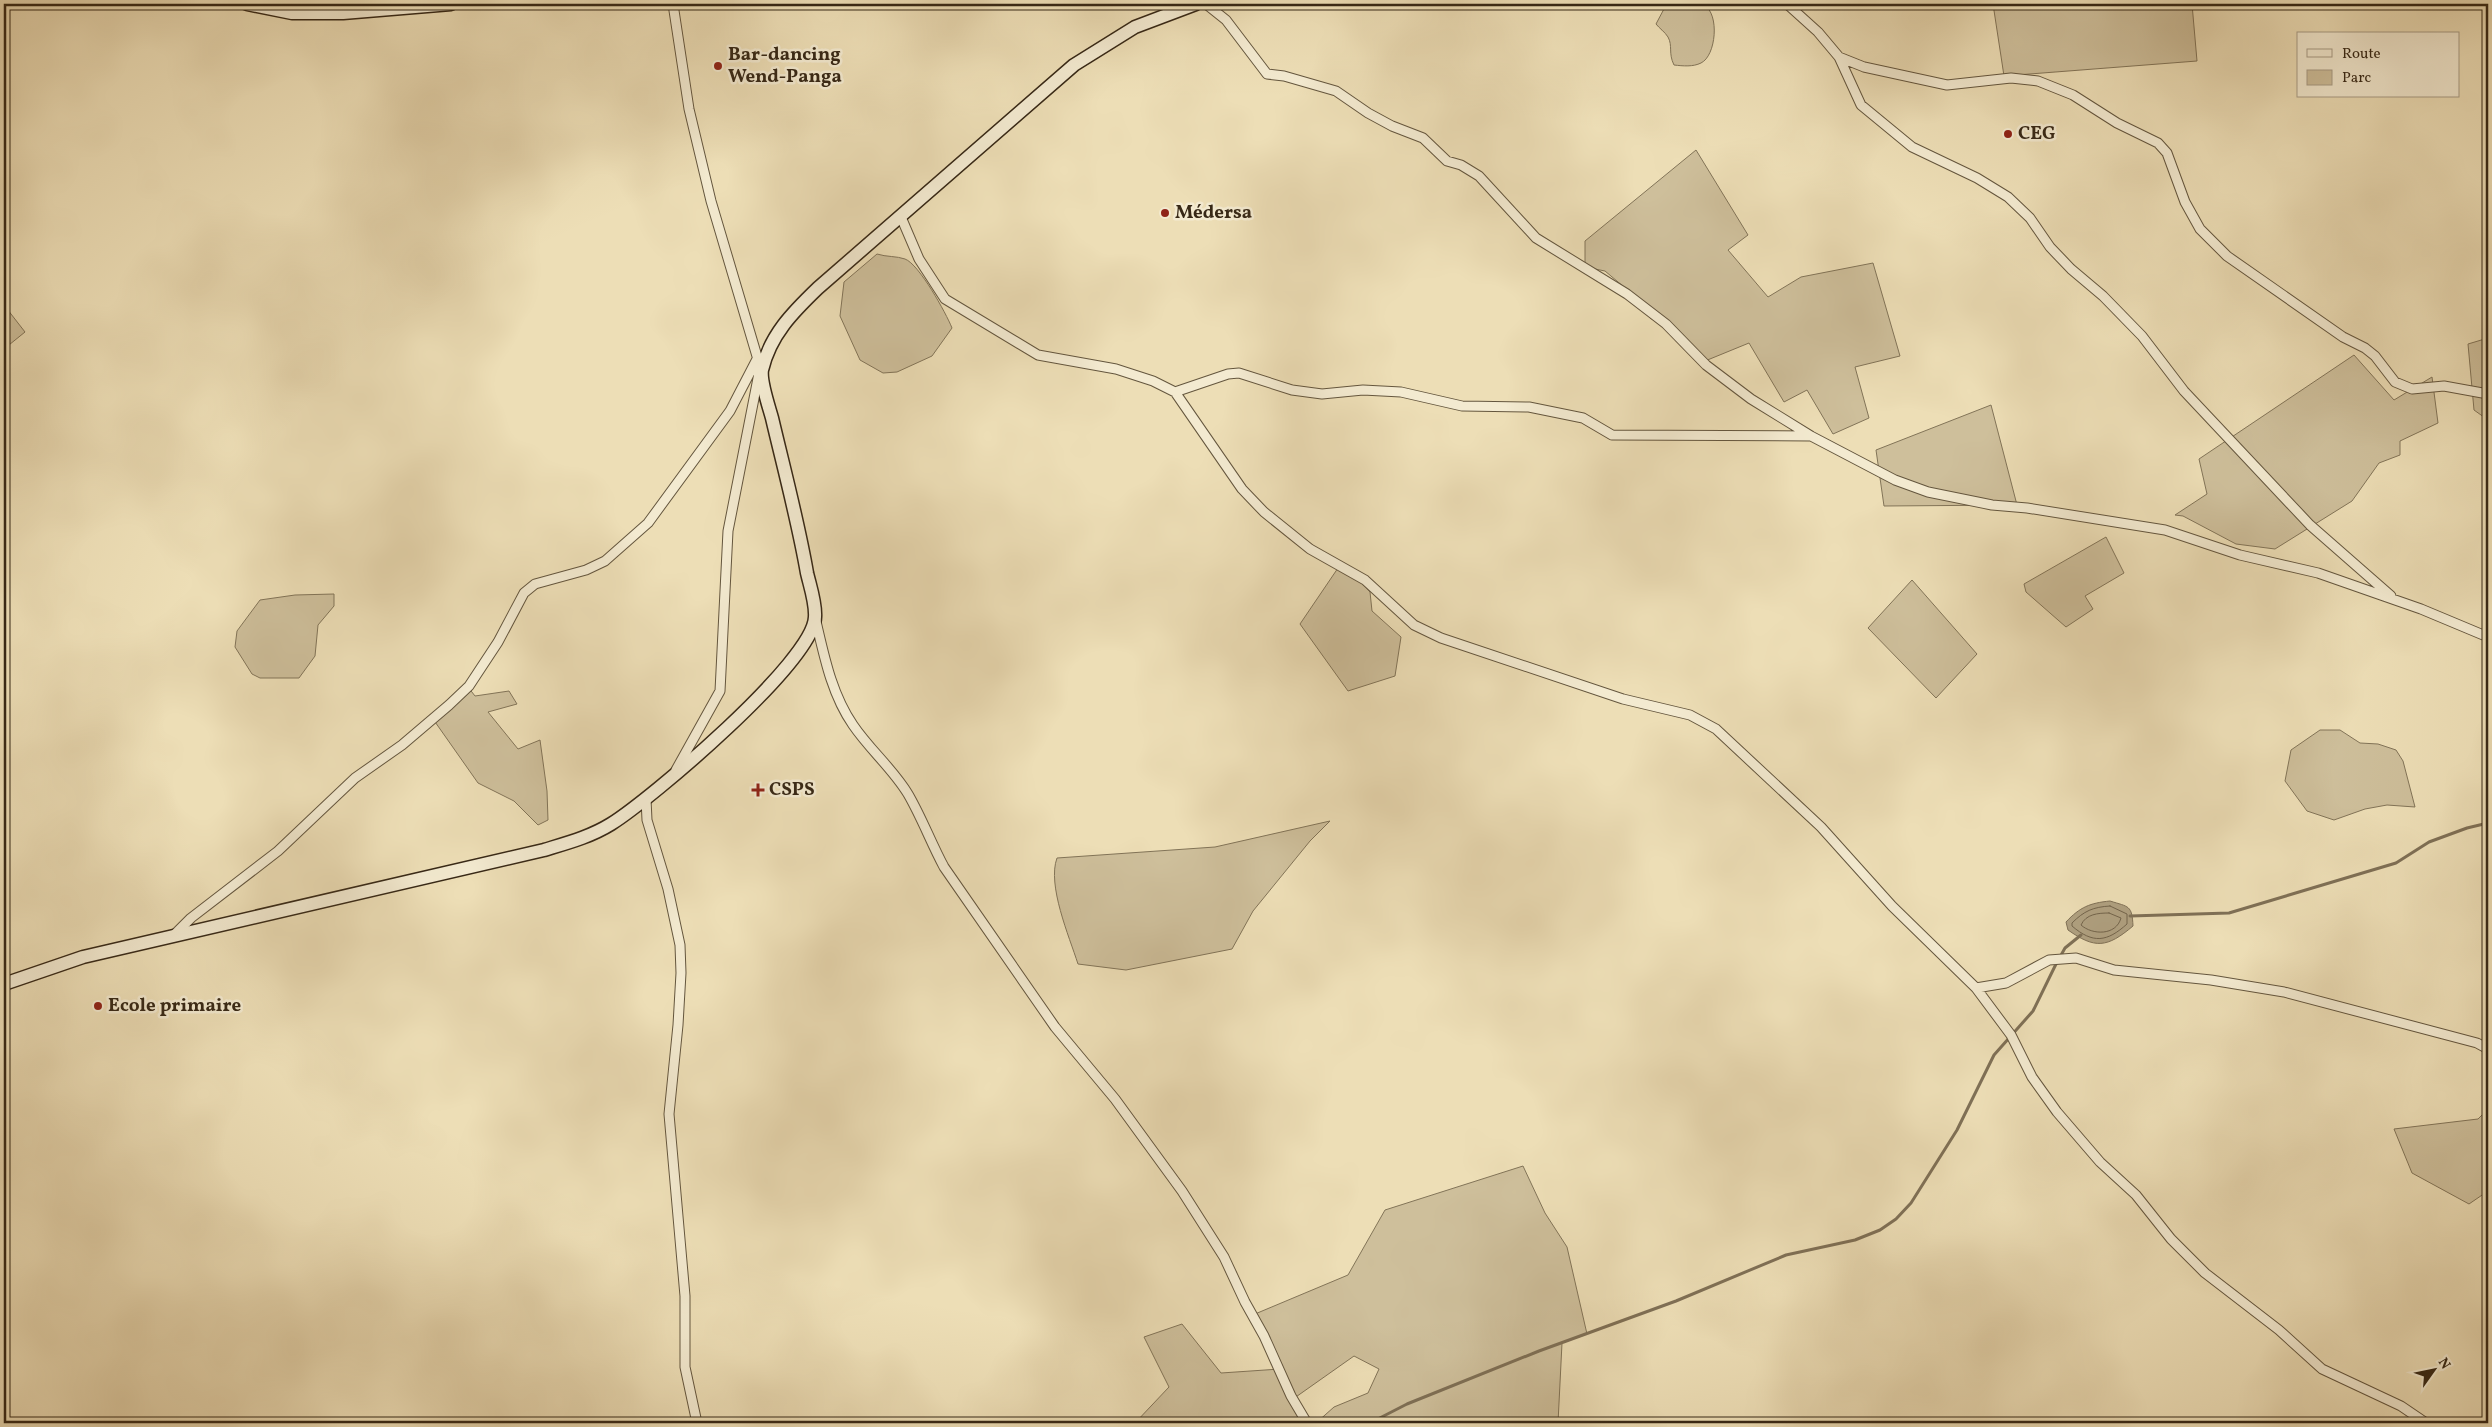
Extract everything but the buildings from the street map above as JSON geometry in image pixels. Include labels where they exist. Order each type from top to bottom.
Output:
[{"type":"street","points":[[247,4],[292,13],[343,13],[451,4]]},
{"type":"street","points":[[673,4],[689,109],[711,201],[760,366],[804,554],[815,617],[828,672],[841,704],[853,726],[896,775],[909,796],[944,867],[1049,1019],[1115,1098],[1182,1190],[1224,1257],[1306,1423]]},
{"type":"street","points":[[173,936],[192,918],[278,851],[355,778],[402,745],[449,705],[468,686],[498,642],[524,593],[535,584],[586,570],[605,561],[648,523],[730,411],[760,366],[783,323],[818,288],[1074,65],[1135,27],[1196,4]]},
{"type":"street","points":[[1206,4],[1226,20],[1267,74],[1284,76],[1336,91],[1368,113],[1392,126],[1424,138],[1447,162],[1461,165],[1479,176],[1536,238],[1627,294],[1666,324],[1706,365],[1751,399],[1811,436],[1894,480],[1928,492],[1992,505],[2027,508],[2165,530],[2240,555],[2318,573],[2395,600],[2488,637]]},
{"type":"street","points":[[1787,4],[1818,32],[1839,57],[1861,105],[1912,147],[1977,178],[2008,197],[2030,218],[2050,247],[2071,269],[2103,296],[2142,336],[2184,391],[2310,525],[2395,600]]},
{"type":"street","points":[[1839,57],[1864,67],[1938,84],[1975,84],[2011,78],[2038,81],[2073,95],[2117,123],[2158,143],[2167,153],[2185,202],[2200,229],[2220,249],[2276,291],[2375,356],[2395,382],[2412,389],[2444,386],[2488,394]]},
{"type":"street","points":[[901,217],[919,259],[945,299],[1038,355],[1116,369],[1153,381],[1175,392],[1242,489],[1264,512],[1310,550],[1365,580],[1414,625],[1442,638],[1623,699],[1690,715],[1716,730],[1821,827],[1892,906],[1976,988],[2012,1035],[2032,1077],[2057,1112],[2100,1162],[2136,1195],[2171,1239],[2205,1273],[2279,1330],[2322,1369],[2401,1406],[2426,1423]]},
{"type":"street","points":[[671,779],[720,690],[728,531],[760,366]]},
{"type":"street","points":[[1175,392],[1228,374],[1239,373],[1292,390],[1322,394],[1363,390],[1401,392],[1462,406],[1529,407],[1584,418],[1612,434],[1811,436]]},
{"type":"street","points":[[4,984],[83,957],[544,850],[596,832],[646,799],[671,779],[764,690],[807,640],[815,617]]},
{"type":"street","points":[[646,799],[647,820],[660,860],[679,937],[681,972],[669,1114],[685,1296],[685,1367],[697,1423]]},
{"type":"street","points":[[1976,988],[2006,983],[2048,960],[2076,958],[2114,970],[2211,980],[2284,992],[2476,1043],[2488,1049]]},
{"type":"green space","points":[[1697,3],[1704,5],[1709,10],[1714,25],[1713,44],[1706,59],[1701,63],[1691,66],[1674,65],[1667,35],[1656,24],[1665,7],[1670,4]]},
{"type":"green space","points":[[1993,4],[2192,4],[2197,61],[2004,76]]},
{"type":"green space","points":[[1696,150],[1748,235],[1728,250],[1768,297],[1801,277],[1873,263],[1900,356],[1855,367],[1869,418],[1833,434],[1807,390],[1784,402],[1749,343],[1705,361],[1672,329],[1650,318],[1624,287],[1605,271],[1585,267],[1585,241]]},
{"type":"green space","points":[[877,254],[902,258],[911,263],[932,290],[952,328],[932,356],[897,372],[883,373],[860,360],[840,316],[844,282]]},
{"type":"green space","points":[[4,305],[25,332],[4,349]]},
{"type":"green space","points":[[2488,338],[2488,420],[2474,410],[2468,344]]},
{"type":"green space","points":[[2354,355],[2394,400],[2432,377],[2438,423],[2400,441],[2400,455],[2379,463],[2352,501],[2275,549],[2236,544],[2183,516],[2175,515],[2207,494],[2199,459]]},
{"type":"green space","points":[[1991,405],[2017,505],[1884,506],[1876,450]]},
{"type":"green space","points":[[2106,537],[2124,573],[2085,596],[2093,609],[2066,627],[2026,592],[2024,584]]},
{"type":"green space","points":[[1338,568],[1360,581],[1370,592],[1372,611],[1401,637],[1395,676],[1348,691],[1300,624]]},
{"type":"green space","points":[[1912,580],[1977,654],[1936,698],[1868,628]]},
{"type":"green space","points":[[334,594],[334,606],[318,625],[315,656],[299,678],[260,678],[252,674],[235,647],[237,631],[260,600],[295,595]]},
{"type":"green space","points":[[468,687],[475,696],[509,691],[517,704],[488,712],[518,749],[540,740],[547,791],[548,820],[538,825],[514,801],[478,783],[433,719]]},
{"type":"green space","points":[[2320,730],[2340,730],[2360,743],[2378,744],[2396,750],[2403,761],[2415,807],[2387,805],[2365,809],[2334,820],[2307,811],[2285,781],[2291,750]]},
{"type":"green space","points":[[1330,821],[1310,841],[1253,911],[1232,949],[1126,970],[1078,964],[1060,911],[1057,896],[1055,869],[1057,858],[1215,847]]},
{"type":"green space","points":[[2488,1109],[2488,1191],[2469,1204],[2412,1173],[2394,1129],[2478,1119]]},
{"type":"green space","points":[[1523,1166],[1545,1213],[1567,1247],[1587,1334],[1562,1343],[1558,1423],[1316,1423],[1334,1407],[1368,1393],[1379,1369],[1354,1356],[1293,1399],[1309,1423],[1135,1423],[1169,1387],[1144,1337],[1182,1324],[1221,1373],[1280,1369],[1255,1314],[1348,1275],[1385,1210]]},
{"type":"water","points":[[2110,901],[2125,906],[2132,914],[2133,926],[2116,939],[2108,942],[2094,943],[2068,930],[2066,922],[2081,909],[2097,903]]},
{"type":"waterway","points":[[2130,916],[2229,913],[2396,863],[2429,842],[2467,828],[2488,823]]},
{"type":"waterway","points":[[2060,957],[2065,948],[2081,935]]},
{"type":"waterway","points":[[1370,1423],[1407,1404],[1539,1351],[1676,1301],[1786,1255],[1855,1240],[1880,1230],[1896,1219],[1911,1203],[1957,1130],[1994,1055],[2033,1011],[2057,962]]},
{"type":"place","name":"Bar-dancing Wend-Panga","points":[[718,66]]},
{"type":"place","name":"CEG","points":[[2008,134]]},
{"type":"place","name":"Médersa","points":[[1165,213]]},
{"type":"place","name":"CSPS","points":[[758,790]]},
{"type":"place","name":"Ecole primaire","points":[[98,1006]]}]
